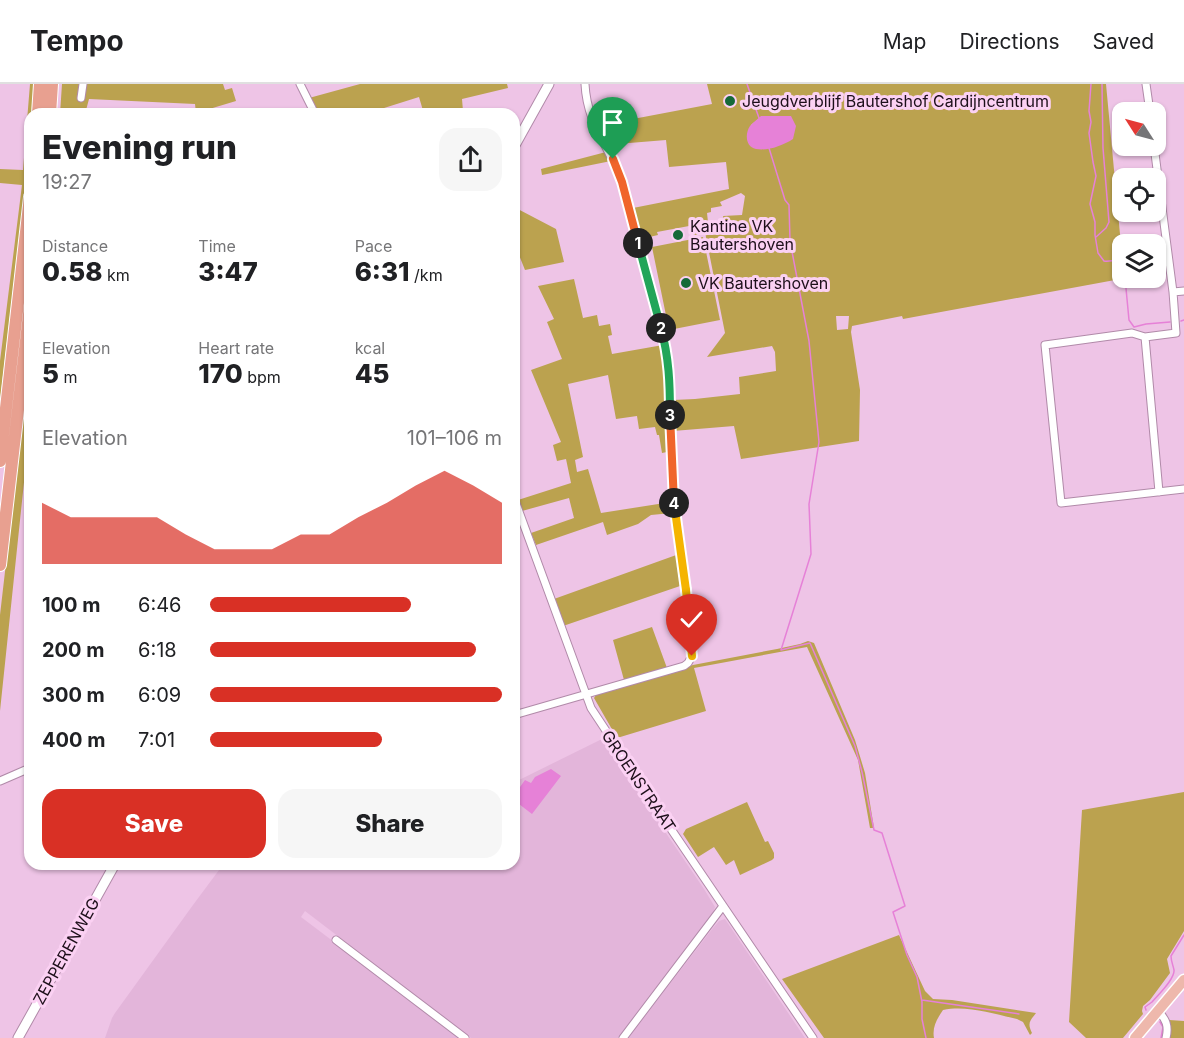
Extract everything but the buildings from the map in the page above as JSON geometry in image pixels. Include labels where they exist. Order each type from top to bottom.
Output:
[{"type":"highway","points":[[38,108],[40,84]]},
{"type":"highway","points":[[50,108],[52,84]]},
{"type":"highway","points":[[0,460],[24,250]]},
{"type":"highway","points":[[0,565],[24,358]]},
{"type":"main road","points":[[1135,1038],[1184,980]]},
{"type":"street","points":[[81,99],[83,84]]},
{"type":"street","points":[[300,84],[312,108]]},
{"type":"street","points":[[520,136],[549,84]]},
{"type":"street","points":[[520,713],[684,666],[692,656],[673,491],[667,352],[622,182],[613,159],[589,113],[585,84]]},
{"type":"street","points":[[1146,84],[1149,102]]},
{"type":"street","points":[[1155,156],[1176,333],[1145,337],[1132,333],[1045,345],[1061,503],[1184,489]]},
{"type":"street","points":[[1173,292],[1184,291]]},
{"type":"street","points":[[1145,337],[1159,492]]},
{"type":"street","name":"GROENSTRAAT","points":[[520,515],[591,708],[813,1038]]},
{"type":"street","points":[[0,781],[24,771]]},
{"type":"street","name":"ZEPPERENWEG","points":[[18,1038],[112,870]]},
{"type":"street","points":[[623,1038],[723,906]]},
{"type":"street","points":[[336,940],[465,1038]]},
{"type":"street","points":[[1158,1011],[1167,1024],[1166,1038]]},
{"type":"shaded area","points":[[30,84],[35,84],[33,108],[28,108]]},
{"type":"shaded area","points":[[62,84],[80,84],[77,99],[82,99],[85,84],[223,84],[225,90],[232,88],[236,101],[213,108],[195,108],[195,104],[89,99],[87,108],[60,108]]},
{"type":"shaded area","points":[[360,84],[507,84],[508,88],[462,99],[463,108],[422,108],[419,97],[384,108],[315,108],[309,98]]},
{"type":"shaded area","points":[[707,84],[1106,84],[1114,168],[1112,168],[1112,222],[1119,222],[1120,234],[1112,234],[1112,281],[903,319],[902,316],[852,326],[860,390],[859,441],[741,459],[734,426],[673,431],[673,400],[740,394],[739,377],[776,371],[775,352],[772,346],[707,357],[725,333],[705,232],[692,236],[689,226],[657,232],[658,235],[641,239],[633,208],[729,189],[726,162],[669,167],[666,140],[617,144],[615,130],[634,127],[633,119],[712,104]],"holes":[[[762,116],[771,148],[756,149],[751,125]],[[741,193],[745,196],[742,215],[723,216],[726,230],[709,231],[707,213],[711,212],[711,208],[722,206],[720,202]],[[836,316],[849,316],[848,329],[837,330]]]},
{"type":"shaded area","points":[[761,116],[791,116],[796,126],[793,139],[770,149],[752,148],[748,143],[747,132]]},
{"type":"shaded area","points":[[606,152],[611,161],[542,175],[541,169]]},
{"type":"shaded area","points":[[24,158],[24,196],[0,401],[0,361],[22,185],[0,183],[0,169],[23,170]]},
{"type":"shaded area","points":[[520,210],[556,229],[564,262],[525,270],[520,258]]},
{"type":"shaded area","name":"VK Bautershoven","points":[[703,237],[720,320],[669,330],[652,247]]},
{"type":"shaded area","points":[[574,279],[583,318],[597,315],[599,326],[610,324],[612,335],[608,336],[612,354],[663,345],[666,376],[667,452],[662,453],[655,427],[639,429],[637,416],[616,419],[608,375],[568,384],[583,457],[575,460],[577,472],[588,469],[601,513],[671,502],[672,513],[651,515],[638,524],[607,535],[603,522],[536,545],[531,533],[574,518],[569,498],[522,511],[520,506],[520,499],[571,483],[566,459],[557,461],[553,445],[561,442],[531,370],[562,359],[547,322],[554,319],[538,286]]},
{"type":"shaded area","points":[[24,407],[24,482],[0,711],[0,615]]},
{"type":"shaded area","points":[[679,554],[683,585],[563,626],[554,599]]},
{"type":"shaded area","points":[[652,627],[667,668],[624,680],[613,640]]},
{"type":"shaded area","points":[[808,641],[814,643],[855,740],[865,773],[874,828],[870,828],[858,760],[807,647],[694,668],[706,711],[617,738],[594,698],[596,695],[693,665]]},
{"type":"shaded area","points":[[602,739],[715,907],[713,913],[618,1038],[471,1038],[305,911],[301,917],[461,1038],[105,1038],[115,1013],[219,870],[520,870],[520,780]]},
{"type":"shaded area","points":[[551,769],[561,776],[532,814],[520,805],[520,787],[525,780],[531,783],[535,777]]},
{"type":"shaded area","points":[[1184,792],[1184,931],[1167,959],[1170,973],[1143,1006],[1143,1014],[1123,1038],[1086,1038],[1069,1022],[1082,810]]},
{"type":"shaded area","points":[[747,802],[765,842],[768,841],[774,853],[774,858],[740,875],[734,860],[726,865],[714,847],[698,857],[683,834],[686,829]]},
{"type":"shaded area","points":[[725,919],[805,1038],[628,1038],[713,928],[719,921]]},
{"type":"shaded area","points":[[899,935],[925,991],[933,999],[1036,1013],[1030,1022],[1032,1033],[1030,1035],[1023,1022],[1017,1019],[980,1011],[952,1009],[943,1010],[941,1013],[934,1027],[934,1038],[824,1038],[782,979]]},
{"type":"shaded area","points":[[1169,1020],[1184,1021],[1184,1038],[1167,1038]]},
{"type":"waterway","points":[[747,84],[759,118]]},
{"type":"waterway","points":[[1091,84],[1089,133],[1096,176],[1090,204],[1095,222],[1098,253],[1104,261],[1112,260]]},
{"type":"waterway","points":[[1096,237],[1109,222],[1103,148],[1102,84]]},
{"type":"waterway","points":[[769,148],[785,200],[789,205],[790,241],[809,341],[819,442],[809,504],[811,554],[781,650],[810,643],[855,746],[874,830],[882,833],[905,906],[893,912],[917,977],[926,1038]]},
{"type":"waterway","points":[[1126,288],[1129,320],[1134,327],[1170,322]]},
{"type":"waterway","points":[[1146,1010],[1145,1007],[1172,978],[1174,970],[1171,956],[1184,935]]},
{"type":"waterway","points":[[922,1000],[1019,1014]]},
{"type":"waterway","points":[[1160,1022],[1163,1027],[1161,1038]]},
{"type":"place","name":"Jeugdverblijf Bautershof Cardijncentrum","points":[[730,101]]},
{"type":"place","name":"Kantine VK Bautershoven","points":[[678,235]]},
{"type":"place","name":"VK Bautershoven","points":[[686,283]]},
{"type":"route","points":[[613,159],[626,194],[667,352],[673,491],[692,656]]}]
